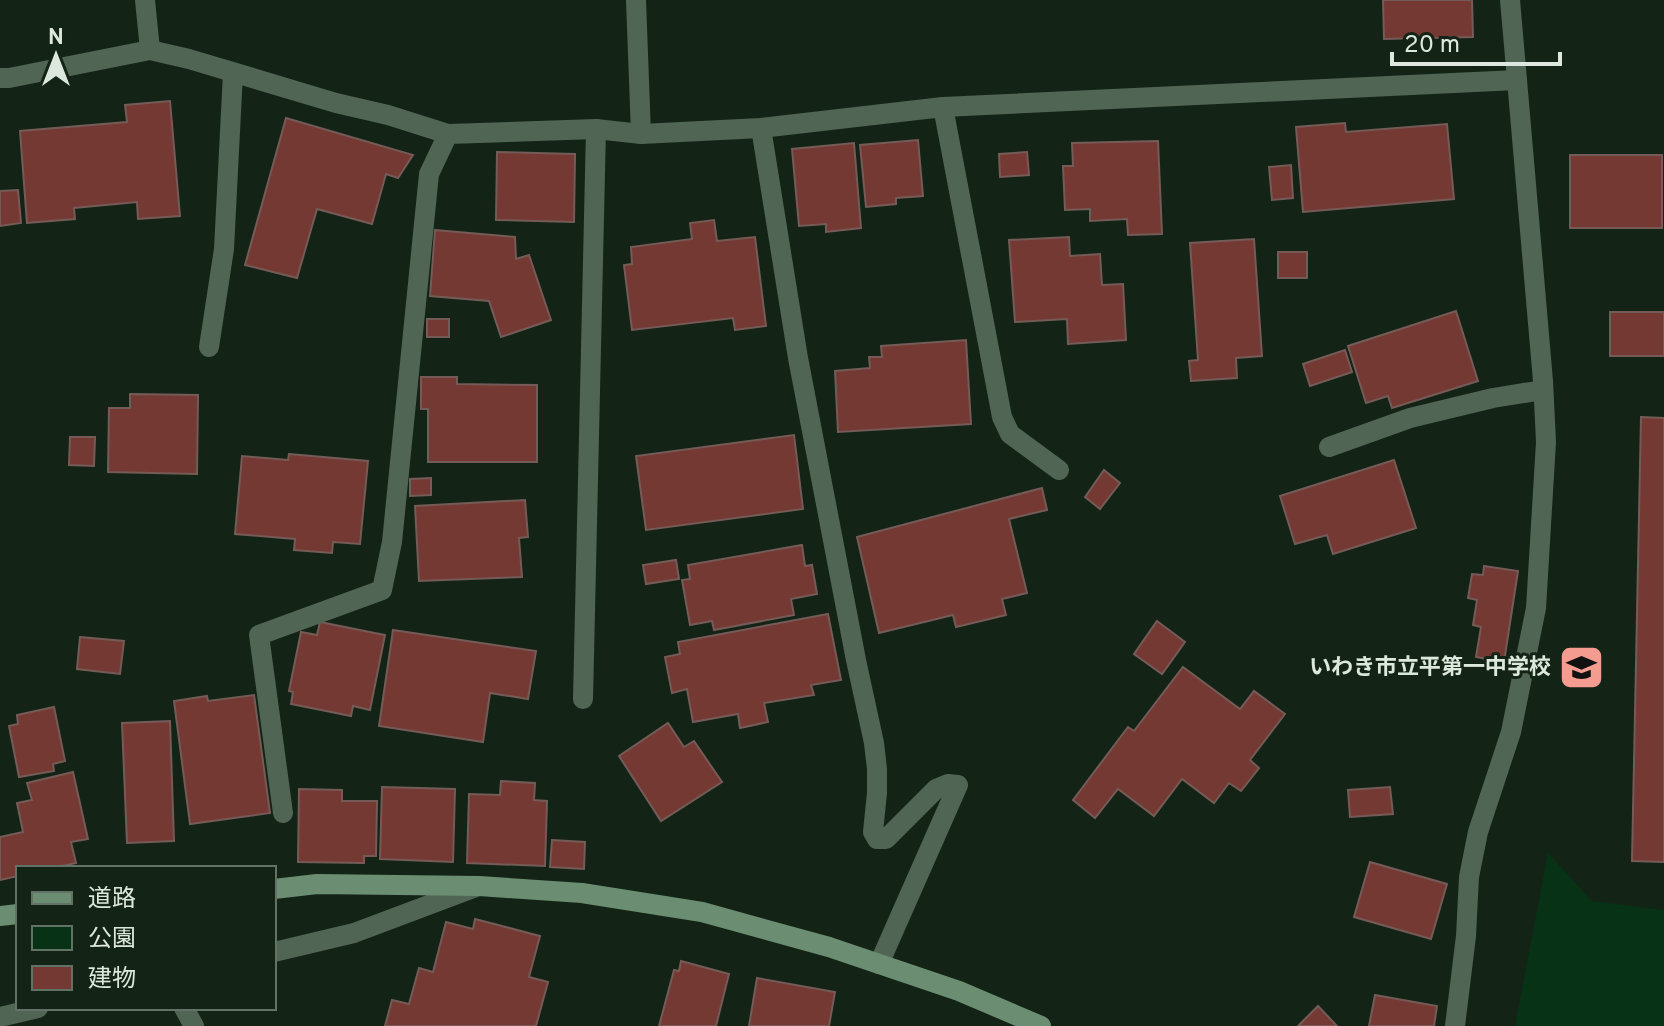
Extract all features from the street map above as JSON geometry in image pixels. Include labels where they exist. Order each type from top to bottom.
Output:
[{"type":"street","points":[[145,0],[150,50]]},
{"type":"street","points":[[636,0],[641,134]]},
{"type":"street","points":[[1455,1026],[1466,936],[1469,877],[1478,832],[1511,732],[1536,608],[1546,442],[1510,0]]},
{"type":"street","points":[[0,78],[150,50],[448,134],[596,129],[641,134],[761,128],[943,107],[1517,80]]},
{"type":"street","points":[[209,347],[224,249],[233,73]]},
{"type":"street","points":[[943,107],[1002,417],[1010,434],[1059,470]]},
{"type":"street","points":[[761,128],[801,373],[874,743],[877,793],[873,832],[877,839],[886,839],[936,789],[948,784],[958,785],[879,964]]},
{"type":"street","points":[[583,699],[596,129]]},
{"type":"street","points":[[283,813],[259,635],[382,590],[392,542],[429,174],[448,134]]},
{"type":"street","points":[[1329,447],[1410,418],[1493,398],[1543,390]]},
{"type":"street","points":[[276,889],[317,884],[479,886],[582,893],[702,912],[829,947],[959,991],[1041,1026]]},
{"type":"street","points":[[276,952],[354,933],[479,886]]},
{"type":"street","points":[[0,1017],[30,1010]]},
{"type":"green space","points":[[1548,853],[1592,901],[1664,910],[1664,1026],[1515,1026]]},
{"type":"building","points":[[1383,0],[1472,0],[1473,37],[1384,39]]},
{"type":"building","points":[[170,101],[180,216],[138,219],[137,202],[74,208],[75,219],[27,223],[20,131],[127,122],[125,105]]},
{"type":"building","points":[[286,118],[413,155],[398,178],[386,174],[372,224],[317,209],[297,278],[245,265]]},
{"type":"building","points":[[1345,123],[1346,132],[1447,124],[1454,199],[1303,212],[1296,127]]},
{"type":"building","points":[[918,140],[923,196],[896,198],[896,204],[866,207],[860,145]]},
{"type":"building","points":[[1158,141],[1162,234],[1128,235],[1127,219],[1090,221],[1090,209],[1065,210],[1063,166],[1073,166],[1072,143]]},
{"type":"building","points":[[854,143],[861,228],[826,232],[826,224],[799,226],[792,149]]},
{"type":"building","points":[[497,152],[575,154],[574,222],[496,220]]},
{"type":"building","points":[[1027,152],[1029,175],[1000,177],[999,154]]},
{"type":"building","points":[[1570,155],[1662,155],[1662,228],[1570,228]]},
{"type":"building","points":[[1291,165],[1293,198],[1272,200],[1269,167]]},
{"type":"building","points":[[18,190],[21,223],[0,226],[0,191]]},
{"type":"building","points":[[714,220],[717,241],[755,237],[766,326],[735,330],[733,318],[632,330],[624,265],[632,264],[631,247],[692,239],[690,223]]},
{"type":"building","points":[[435,230],[515,237],[516,259],[529,255],[551,320],[501,337],[489,301],[430,296]]},
{"type":"building","points":[[1069,237],[1070,256],[1100,254],[1102,285],[1123,284],[1126,340],[1068,344],[1067,319],[1015,322],[1009,240]]},
{"type":"building","points":[[1254,239],[1262,356],[1236,358],[1237,378],[1191,381],[1189,361],[1198,360],[1190,243]]},
{"type":"building","points":[[1278,252],[1307,252],[1307,278],[1278,278]]},
{"type":"building","points":[[1456,311],[1478,381],[1392,408],[1388,396],[1366,403],[1348,346]]},
{"type":"building","points":[[1610,312],[1664,312],[1664,356],[1610,356]]},
{"type":"building","points":[[427,319],[449,319],[449,337],[427,337]]},
{"type":"building","points":[[966,340],[971,424],[838,432],[835,371],[870,368],[869,357],[882,357],[881,346]]},
{"type":"building","points":[[1345,350],[1352,372],[1310,386],[1303,364]]},
{"type":"building","points":[[421,377],[457,377],[457,384],[537,385],[537,462],[428,462],[428,409],[421,409]]},
{"type":"building","points":[[130,394],[198,395],[197,474],[108,472],[109,408],[130,408]]},
{"type":"building","points":[[1641,417],[1664,418],[1664,862],[1632,861]]},
{"type":"building","points":[[794,435],[803,509],[646,530],[636,456]]},
{"type":"building","points":[[70,437],[95,437],[94,466],[69,465]]},
{"type":"building","points":[[289,454],[368,461],[360,544],[333,542],[332,553],[294,550],[295,539],[235,534],[242,456],[288,460]]},
{"type":"building","points":[[1394,460],[1416,528],[1333,554],[1327,535],[1295,544],[1280,496]]},
{"type":"building","points":[[1104,470],[1120,483],[1100,509],[1085,497]]},
{"type":"building","points":[[431,478],[431,495],[410,496],[410,479]]},
{"type":"building","points":[[1042,488],[1047,510],[1009,519],[1027,593],[1002,599],[1006,615],[956,627],[953,615],[879,633],[857,537]]},
{"type":"building","points":[[525,500],[528,537],[519,538],[522,577],[419,581],[415,506]]},
{"type":"building","points":[[802,545],[805,566],[812,565],[817,594],[791,599],[794,615],[714,630],[712,621],[690,625],[682,580],[690,579],[688,565]]},
{"type":"building","points":[[676,560],[679,579],[646,584],[643,565]]},
{"type":"building","points":[[1484,566],[1518,571],[1504,662],[1476,657],[1481,627],[1473,625],[1477,600],[1468,598],[1472,574],[1483,575]]},
{"type":"building","points":[[828,614],[841,680],[811,685],[814,695],[764,703],[768,722],[740,728],[738,714],[693,722],[687,689],[672,693],[665,657],[680,654],[678,642]]},
{"type":"building","points":[[1157,621],[1185,642],[1162,674],[1134,654]]},
{"type":"building","points":[[320,622],[385,635],[370,710],[353,706],[351,716],[291,704],[293,692],[289,691],[301,632],[317,635]]},
{"type":"building","points":[[393,630],[536,651],[528,699],[490,693],[483,742],[379,726]]},
{"type":"building","points":[[80,637],[124,641],[120,674],[77,669]]},
{"type":"building","points":[[1183,667],[1240,709],[1254,691],[1285,714],[1250,760],[1259,768],[1241,791],[1229,783],[1214,803],[1182,779],[1154,816],[1118,789],[1095,818],[1073,800],[1128,727],[1134,731]]},
{"type":"building","points":[[254,695],[270,813],[190,824],[174,701],[207,696],[208,701]]},
{"type":"building","points":[[54,707],[65,761],[53,764],[54,771],[19,777],[9,726],[18,724],[17,715]]},
{"type":"building","points":[[170,721],[174,841],[127,843],[122,723]]},
{"type":"building","points":[[668,723],[684,747],[694,741],[722,782],[661,821],[619,756]]},
{"type":"building","points":[[73,772],[88,839],[71,842],[76,863],[16,866],[16,876],[0,880],[0,837],[23,832],[17,803],[32,800],[27,783]]},
{"type":"building","points":[[501,781],[535,783],[534,800],[547,801],[545,866],[467,863],[469,794],[500,795]]},
{"type":"building","points":[[382,787],[455,789],[453,862],[380,859]]},
{"type":"building","points":[[1390,787],[1393,814],[1350,817],[1348,790]]},
{"type":"building","points":[[299,789],[342,790],[342,801],[377,801],[376,856],[364,856],[364,863],[298,862]]},
{"type":"building","points":[[552,840],[585,842],[584,869],[550,867]]},
{"type":"building","points":[[1370,862],[1447,884],[1431,939],[1354,917]]},
{"type":"building","points":[[475,919],[540,936],[529,977],[548,982],[536,1026],[385,1026],[392,1000],[409,1004],[419,968],[433,972],[446,922],[473,929]]},
{"type":"building","points":[[681,961],[729,974],[716,1026],[659,1026],[674,970],[679,971]]},
{"type":"building","points":[[757,978],[835,992],[829,1026],[749,1026]]},
{"type":"building","points":[[1375,995],[1437,1006],[1434,1026],[1369,1026]]},
{"type":"building","points":[[1318,1006],[1337,1026],[1298,1026]]},
{"type":"place","name":"いわき市立平第一中学校","points":[[1582,668]]}]
